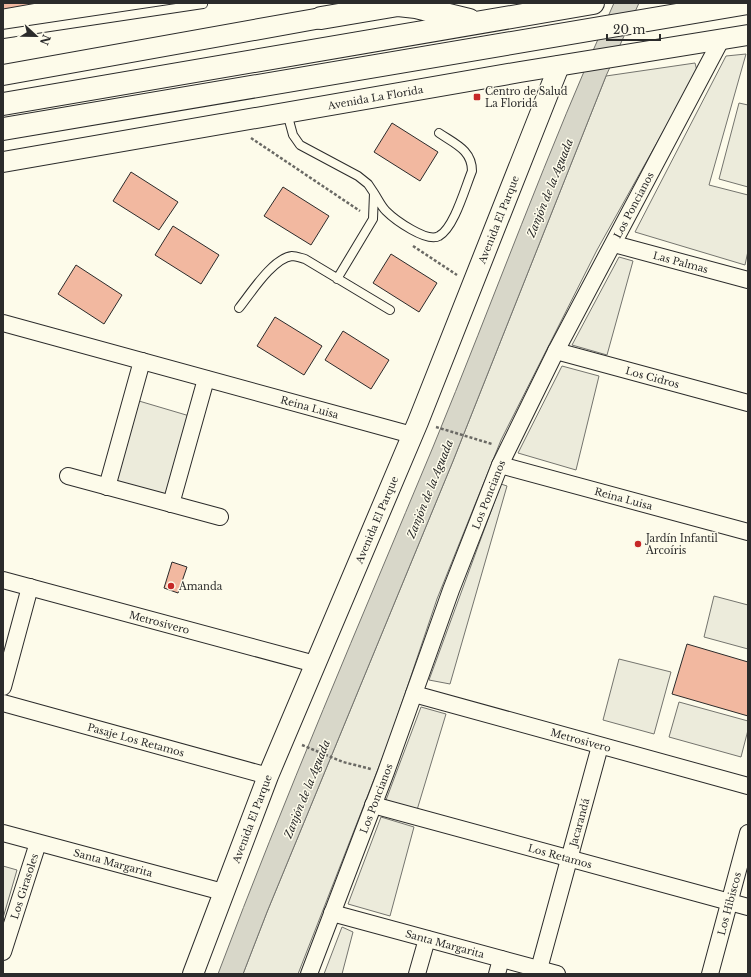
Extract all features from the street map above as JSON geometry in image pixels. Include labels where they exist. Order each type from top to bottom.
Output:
[{"type":"main road","points":[[3,104],[593,3]]},
{"type":"main road","points":[[3,129],[748,3]]},
{"type":"main road","points":[[321,18],[398,5],[416,7],[458,18],[484,22]]},
{"type":"street","points":[[3,75],[321,18]]},
{"type":"street","name":"Avenida La Florida","points":[[3,162],[287,112],[748,35]]},
{"type":"street","name":"Los Poncianos","points":[[309,974],[386,772],[451,590],[500,465],[556,351],[721,40]]},
{"type":"street","name":"Avenida El Parque","points":[[193,974],[268,776],[567,65]]},
{"type":"street","name":"Las Palmas","points":[[614,244],[748,280]]},
{"type":"street","name":"Reina Luisa","points":[[3,323],[412,435]]},
{"type":"street","name":"Los Cidros","points":[[556,351],[748,403]]},
{"type":"street","points":[[108,487],[142,361]]},
{"type":"street","points":[[171,504],[206,379]]},
{"type":"street","name":"Reina Luisa","points":[[500,465],[748,532]]},
{"type":"street","points":[[68,476],[220,517]]},
{"type":"street","name":"Metrosivero","points":[[3,580],[315,664]]},
{"type":"street","points":[[3,687],[30,587]]},
{"type":"street","name":"Metrosivero","points":[[414,694],[748,786]]},
{"type":"street","name":"Pasaje Los Retamos","points":[[3,703],[268,776]]},
{"type":"street","name":"Jacarandá","points":[[539,969],[600,746]]},
{"type":"street","name":"Los Retamos","points":[[373,805],[748,907]]},
{"type":"street","name":"Santa Margarita","points":[[3,833],[223,892]]},
{"type":"street","name":"Los Hibiscos","points":[[710,974],[748,833]]},
{"type":"street","name":"Los Girasoles","points":[[3,952],[38,843]]},
{"type":"street","name":"Santa Margarita","points":[[332,913],[427,939],[499,966],[539,969],[557,974]]},
{"type":"street","points":[[417,974],[427,939]]},
{"type":"lane","points":[[3,34],[203,4]]},
{"type":"lane","points":[[287,112],[293,135],[300,145],[358,176],[368,184],[386,211],[412,230],[428,238],[439,236],[450,224],[472,171],[472,162],[468,153],[439,133]]},
{"type":"lane","points":[[338,279],[366,233],[372,219],[374,193]]},
{"type":"lane","points":[[239,308],[270,270],[281,260],[293,256],[304,259],[390,310]]},
{"type":"path","points":[[255,141],[372,219]]},
{"type":"path","points":[[412,246],[458,276]]},
{"type":"path","points":[[430,425],[478,440]]},
{"type":"path","points":[[295,742],[343,762],[386,772]]},
{"type":"shaded area","points":[[746,54],[709,185],[748,195],[748,251],[745,265],[635,232],[726,56]]},
{"type":"shaded area","points":[[695,63],[697,71],[597,250],[501,440],[437,599],[389,741],[298,974],[243,974],[267,912],[453,461],[606,76]]},
{"type":"shaded area","points":[[739,103],[748,105],[748,187],[719,179]]},
{"type":"shaded area","points":[[619,257],[633,261],[607,355],[572,345]]},
{"type":"shaded area","points":[[562,366],[599,376],[576,470],[518,453]]},
{"type":"shaded area","points":[[139,401],[193,417],[171,496],[116,481]]},
{"type":"shaded area","points":[[501,484],[507,486],[450,684],[429,680]]},
{"type":"shaded area","points":[[714,596],[748,605],[748,649],[704,637]]},
{"type":"shaded area","points":[[619,659],[671,672],[654,734],[603,720]]},
{"type":"shaded area","points":[[679,702],[748,721],[748,730],[741,757],[669,737]]},
{"type":"shaded area","points":[[421,707],[446,714],[417,810],[386,800]]},
{"type":"shaded area","points":[[381,817],[414,827],[390,916],[348,904]]},
{"type":"shaded area","points":[[3,866],[17,870],[3,918]]},
{"type":"shaded area","points":[[342,927],[353,932],[342,974],[324,974]]},
{"type":"water","name":"Zanjón de la Aguada","points":[[614,3],[639,3],[606,76],[453,461],[267,912],[243,974],[218,974],[296,775],[456,391],[566,113]]},
{"type":"building","points":[[3,3],[37,3],[3,9]]},
{"type":"building","points":[[392,123],[438,152],[420,181],[374,152]]},
{"type":"building","points":[[131,172],[178,202],[159,230],[113,201]]},
{"type":"building","points":[[283,187],[329,216],[311,245],[264,216]]},
{"type":"building","points":[[173,226],[219,255],[201,284],[155,255]]},
{"type":"building","points":[[391,254],[437,283],[419,312],[373,283]]},
{"type":"building","points":[[76,265],[122,295],[104,324],[58,294]]},
{"type":"building","points":[[275,317],[322,346],[304,375],[257,346]]},
{"type":"building","points":[[343,331],[389,360],[371,389],[325,360]]},
{"type":"building","points":[[172,562],[187,567],[178,593],[164,588]]},
{"type":"building","points":[[687,644],[748,662],[748,716],[672,694]]},
{"type":"place","name":"Centro de Salud La Florida","points":[[477,97]]},
{"type":"place","name":"Jardín Infantil Arcoíris","points":[[638,544]]},
{"type":"place","name":"Amanda","points":[[171,586]]}]
